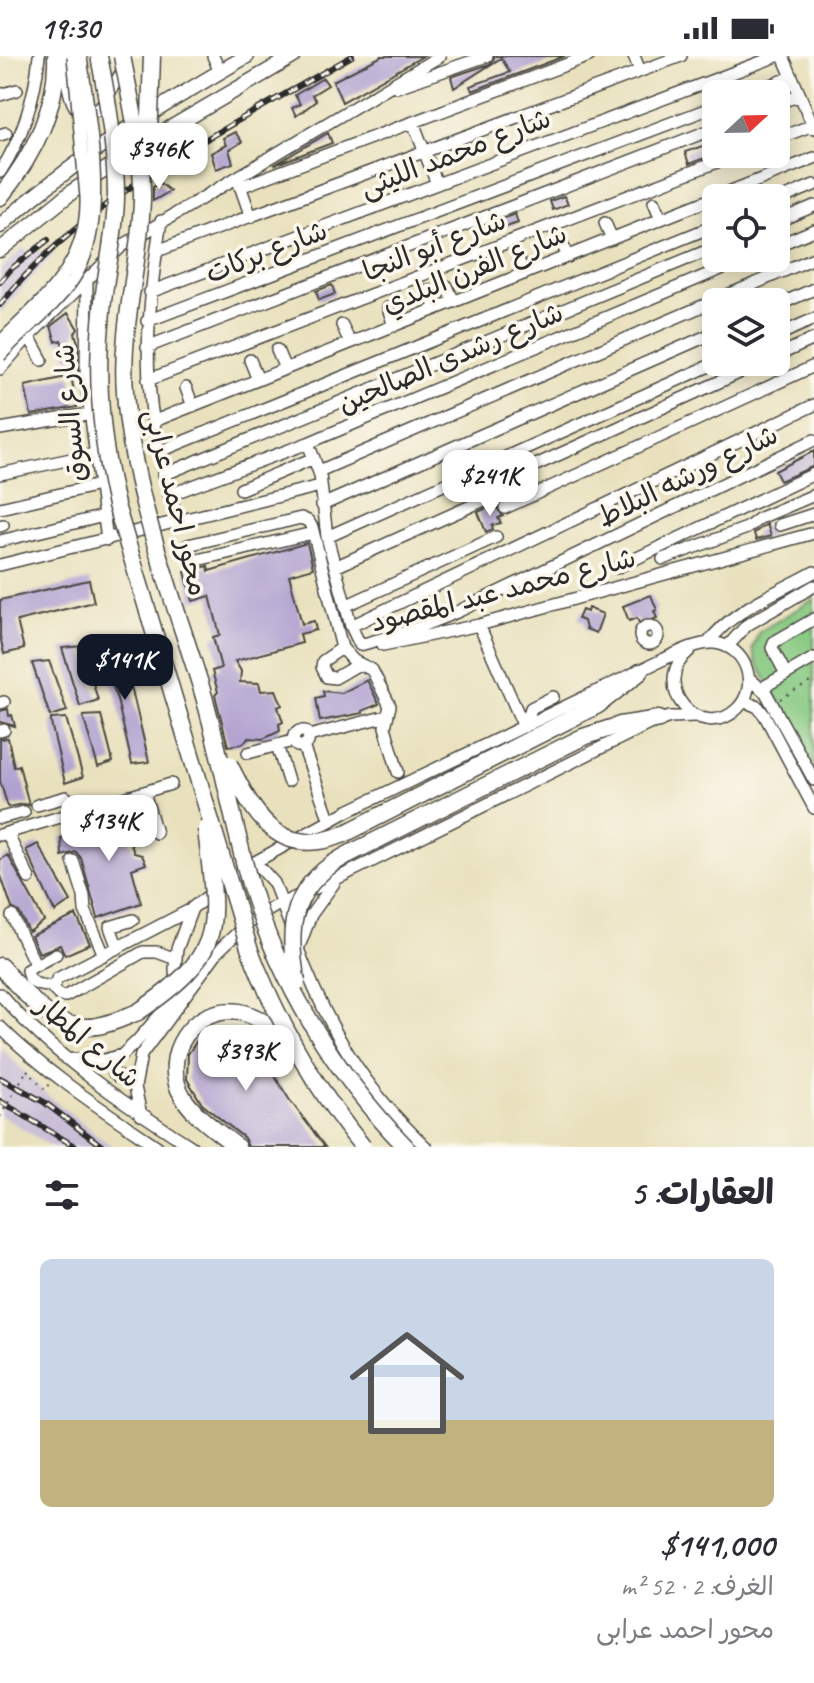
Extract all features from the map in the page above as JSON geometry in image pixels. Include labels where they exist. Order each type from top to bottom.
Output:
[{"type":"highway","points":[[0,197],[8,174],[31,153],[43,125],[56,78],[56,56]]},
{"type":"highway","name":"محور احمد عرابى","points":[[99,56],[109,110],[116,195],[100,338],[99,395],[103,439],[116,505],[249,948],[270,1000],[296,1050],[325,1098],[363,1147]]},
{"type":"highway","name":"محور احمد عرابى","points":[[125,56],[141,171],[140,222],[125,344],[125,387],[137,474],[216,737],[254,897],[301,1004],[347,1077],[406,1147]]},
{"type":"highway","points":[[141,171],[149,135],[152,56]]},
{"type":"highway","points":[[216,737],[246,800],[264,823],[298,840],[326,840],[354,830],[598,705],[640,672]]},
{"type":"highway","points":[[301,1004],[292,959],[292,928],[303,896],[323,871],[341,858],[583,737],[620,725],[659,719]]},
{"type":"highway","points":[[0,966],[32,1000],[56,1019],[74,1026],[95,1027],[138,1012],[169,991],[195,965],[209,940],[214,911],[202,791]]},
{"type":"highway","points":[[237,1147],[188,1104],[179,1090],[175,1064],[182,1039],[199,1020],[215,1013],[233,1011],[257,1018],[296,1050]]},
{"type":"main road","points":[[0,226],[63,173],[147,115],[247,56]]},
{"type":"main road","points":[[0,250],[73,191],[155,137],[294,56]]},
{"type":"main road","points":[[175,98],[175,112],[187,118]]},
{"type":"main road","points":[[147,115],[155,137]]},
{"type":"street","points":[[8,174],[32,97],[39,56]]},
{"type":"street","points":[[64,56],[70,100],[75,108],[88,113],[97,111],[101,106],[125,66],[125,56]]},
{"type":"street","points":[[0,342],[60,281],[73,260],[84,229],[85,169],[73,56]]},
{"type":"street","points":[[0,356],[68,287],[90,245],[96,208],[81,56]]},
{"type":"street","points":[[213,56],[220,72]]},
{"type":"street","points":[[0,369],[109,256],[161,221],[238,181],[440,56]]},
{"type":"street","points":[[381,91],[432,77],[487,56]]},
{"type":"street","points":[[238,181],[413,122],[589,56]]},
{"type":"street","points":[[634,56],[640,71]]},
{"type":"street","points":[[157,251],[681,56]]},
{"type":"street","name":"شارع محمد الليثى","points":[[150,292],[777,56]]},
{"type":"street","points":[[783,56],[813,126],[790,134]]},
{"type":"street","points":[[784,80],[792,77]]},
{"type":"street","points":[[0,95],[17,90]]},
{"type":"street","points":[[790,99],[800,95]]},
{"type":"street","name":"شارع بركات","points":[[147,321],[702,111]]},
{"type":"street","points":[[413,122],[437,184]]},
{"type":"street","points":[[147,347],[702,133]]},
{"type":"street","name":"شارع الفرن البلدي","points":[[152,422],[814,158]]},
{"type":"street","name":"شارع أبو النجا","points":[[148,380],[702,168]]},
{"type":"street","points":[[238,181],[251,217]]},
{"type":"street","points":[[790,195],[814,185]]},
{"type":"street","points":[[654,202],[661,219]]},
{"type":"street","points":[[790,216],[814,206]]},
{"type":"street","points":[[161,221],[147,321],[148,380],[158,452],[179,523]]},
{"type":"street","points":[[605,223],[612,239]]},
{"type":"street","points":[[790,240],[814,230]]},
{"type":"street","points":[[158,452],[702,231]]},
{"type":"street","points":[[562,243],[568,257]]},
{"type":"street","points":[[163,475],[702,253]]},
{"type":"street","points":[[319,471],[814,258]]},
{"type":"street","points":[[518,259],[524,274]]},
{"type":"street","name":"شارع رشدى الصالحين","points":[[169,495],[308,443],[714,272]]},
{"type":"street","name":"شارع السوق","points":[[87,281],[85,355],[89,414],[107,540]]},
{"type":"street","points":[[447,286],[454,302]]},
{"type":"street","points":[[790,300],[814,289]]},
{"type":"street","points":[[428,290],[436,309]]},
{"type":"street","points":[[388,308],[394,326]]},
{"type":"street","points":[[790,330],[814,319]]},
{"type":"street","points":[[342,325],[350,343]]},
{"type":"street","points":[[29,336],[42,360]]},
{"type":"street","points":[[322,505],[702,338]]},
{"type":"street","points":[[790,350],[814,339]]},
{"type":"street","points":[[277,350],[285,369]]},
{"type":"street","points":[[250,360],[258,380]]},
{"type":"street","points":[[505,508],[814,366]]},
{"type":"street","points":[[327,537],[702,369]]},
{"type":"street","points":[[335,567],[493,496],[505,479],[732,376]]},
{"type":"street","points":[[186,388],[193,406]]},
{"type":"street","points":[[351,626],[814,405]]},
{"type":"street","points":[[0,429],[89,414]]},
{"type":"street","name":"شارع ورشه البلاط","points":[[360,645],[409,631],[457,612],[814,440]]},
{"type":"street","name":"شارع محمد عبد المقصود","points":[[308,443],[319,471],[327,537],[345,606],[360,645],[367,648],[479,625],[814,533]]},
{"type":"street","points":[[0,474],[95,454]]},
{"type":"street","points":[[241,489],[314,458]]},
{"type":"street","points":[[616,568],[814,474]]},
{"type":"street","points":[[0,508],[99,485]]},
{"type":"street","points":[[0,565],[320,486]]},
{"type":"street","points":[[663,559],[747,528],[760,518],[814,495]]},
{"type":"street","points":[[780,525],[814,514]]},
{"type":"street","points":[[0,541],[104,516]]},
{"type":"street","points":[[188,545],[301,518],[308,521],[342,648],[359,664],[372,670],[390,706],[385,727],[398,772]]},
{"type":"street","points":[[193,561],[313,533]]},
{"type":"street","points":[[345,606],[496,537]]},
{"type":"street","points":[[176,959],[157,952],[143,952],[66,996],[55,994],[53,986],[57,979],[192,908],[255,862],[330,821],[527,725],[662,660],[708,643],[735,616],[814,572]]},
{"type":"street","points":[[727,647],[747,625],[814,586]]},
{"type":"street","points":[[786,674],[772,648],[774,642],[814,619]]},
{"type":"street","points":[[479,625],[527,725]]},
{"type":"street","points":[[654,643],[662,660]]},
{"type":"street","points":[[141,1115],[135,1079],[141,1055],[218,951],[248,923],[659,719],[718,718],[733,712],[744,701],[749,678],[744,663],[727,647],[708,643]]},
{"type":"street","points":[[342,648],[323,661],[322,667],[327,677],[335,678],[359,664]]},
{"type":"street","points":[[690,650],[676,665],[674,687],[683,706],[695,716]]},
{"type":"street","points":[[762,688],[814,658]]},
{"type":"street","points":[[749,678],[762,688],[814,780]]},
{"type":"street","points":[[527,725],[531,708],[553,697]]},
{"type":"street","points":[[744,701],[762,711],[814,808]]},
{"type":"street","points":[[248,753],[387,716]]},
{"type":"street","points":[[302,741],[330,821]]},
{"type":"street","points":[[277,745],[288,781]]},
{"type":"street","points":[[8,833],[171,784]]},
{"type":"street","points":[[144,792],[156,833]]},
{"type":"street","points":[[47,821],[40,804],[66,797]]},
{"type":"street","points":[[0,818],[19,814],[8,833]]},
{"type":"street","points":[[8,833],[29,878]]},
{"type":"street","points":[[73,861],[85,910],[104,955]]},
{"type":"street","points":[[255,862],[271,877],[320,1005],[355,1067],[383,1104],[426,1147]]},
{"type":"street","points":[[298,949],[317,905],[340,877]]},
{"type":"street","points":[[66,1059],[98,1061],[122,1055],[170,1002],[176,992],[176,959],[192,908]]},
{"type":"street","points":[[12,916],[35,964]]},
{"type":"street","points":[[118,948],[110,927],[133,920]]},
{"type":"street","points":[[53,986],[38,985],[29,978],[27,970],[56,954]]},
{"type":"street","name":"شارع المطار","points":[[0,994],[33,1030],[66,1059],[141,1115],[192,1147]]},
{"type":"street","name":"شارع المطار","points":[[0,1027],[56,1077],[158,1147]]},
{"type":"street","points":[[110,1059],[111,1068],[117,1076],[125,1080],[135,1079]]},
{"type":"path","points":[[772,704],[814,680]]},
{"type":"path","points":[[0,1117],[27,1070],[45,1090]]},
{"type":"shaded area","points":[[23,248],[26,251],[55,252],[0,313],[0,270]]},
{"type":"shaded area","points":[[0,1046],[47,1095],[113,1147],[53,1147],[0,1115]]},
{"type":"green space","points":[[814,599],[814,769],[781,703],[757,664],[752,649],[759,632]]},
{"type":"building","points":[[382,56],[423,56],[342,102],[333,81]]},
{"type":"building","points":[[495,56],[565,56],[472,91],[470,86],[510,72],[501,58],[454,88],[451,77],[490,64]]},
{"type":"building","points":[[323,78],[328,85],[312,95],[316,101],[296,116],[292,108],[300,104],[295,95]]},
{"type":"building","points":[[235,132],[242,142],[229,150],[233,163],[216,169],[211,153],[226,145],[223,138]]},
{"type":"building","points":[[328,133],[332,143],[274,165],[308,145]]},
{"type":"building","points":[[702,146],[702,159],[689,164],[685,152]]},
{"type":"building","points":[[160,183],[170,191],[153,201],[153,187]]},
{"type":"building","points":[[564,196],[568,204],[553,210],[550,201]]},
{"type":"building","points":[[515,214],[518,223],[500,229],[497,221]]},
{"type":"building","points":[[332,285],[335,294],[319,300],[316,291]]},
{"type":"building","points":[[68,313],[78,329],[75,333],[78,372],[74,373],[70,356],[61,340],[56,342],[51,326]]},
{"type":"building","points":[[71,376],[77,407],[31,415],[25,386]]},
{"type":"building","points":[[814,451],[814,466],[780,481],[775,471]]},
{"type":"building","points":[[491,506],[503,516],[498,518],[501,523],[492,525],[493,529],[486,532],[478,512]]},
{"type":"building","points":[[767,524],[771,536],[756,540],[754,533]]},
{"type":"building","points":[[307,543],[313,568],[289,575],[302,624],[314,621],[316,630],[300,634],[302,643],[235,661],[241,671],[240,682],[259,683],[261,691],[276,690],[282,705],[278,707],[283,722],[279,724],[280,731],[263,739],[249,738],[242,744],[228,746],[212,671],[221,668],[213,637],[220,635],[210,596],[193,601],[185,572],[208,566],[209,571]]},
{"type":"building","points":[[89,580],[94,602],[17,621],[24,649],[4,654],[0,636],[0,600]]},
{"type":"building","points":[[651,595],[657,618],[640,625],[637,618],[629,621],[623,606]]},
{"type":"building","points":[[588,608],[603,614],[596,633],[586,629],[584,621],[578,619],[582,610],[587,612]]},
{"type":"building","points":[[114,640],[132,690],[149,762],[132,764],[116,695],[97,644]]},
{"type":"building","points":[[82,646],[98,700],[80,706],[62,648]]},
{"type":"building","points":[[49,661],[67,711],[50,716],[32,663]]},
{"type":"building","points":[[367,680],[379,704],[363,713],[320,721],[316,698],[324,696],[323,691],[342,693]]},
{"type":"building","points":[[8,709],[15,726],[0,722],[0,711]]},
{"type":"building","points":[[101,715],[113,762],[98,767],[83,716]]},
{"type":"building","points":[[66,718],[83,777],[65,783],[51,719]]},
{"type":"building","points":[[8,738],[14,767],[19,765],[29,805],[8,807],[0,781],[0,739]]},
{"type":"building","points":[[141,813],[147,832],[128,836],[134,853],[142,855],[146,864],[132,869],[141,903],[98,918],[81,858],[76,852],[62,856],[61,838]]},
{"type":"building","points":[[38,844],[71,901],[55,912],[26,850]]},
{"type":"building","points":[[8,855],[44,921],[29,932],[19,912],[12,908],[0,873],[0,860]]},
{"type":"building","points":[[76,915],[90,944],[65,955],[60,945],[39,953],[31,936]]},
{"type":"building","points":[[221,1032],[237,1033],[249,1039],[325,1147],[248,1147],[244,1138],[202,1104],[187,1079],[188,1054],[198,1039]]},
{"type":"railway","points":[[0,305],[35,265],[118,196],[211,136],[352,56]]},
{"type":"railway","points":[[0,282],[11,269],[48,240]]},
{"type":"railway","points":[[0,1078],[44,1102],[103,1147]]},
{"type":"railway","points":[[0,1101],[76,1147]]}]
